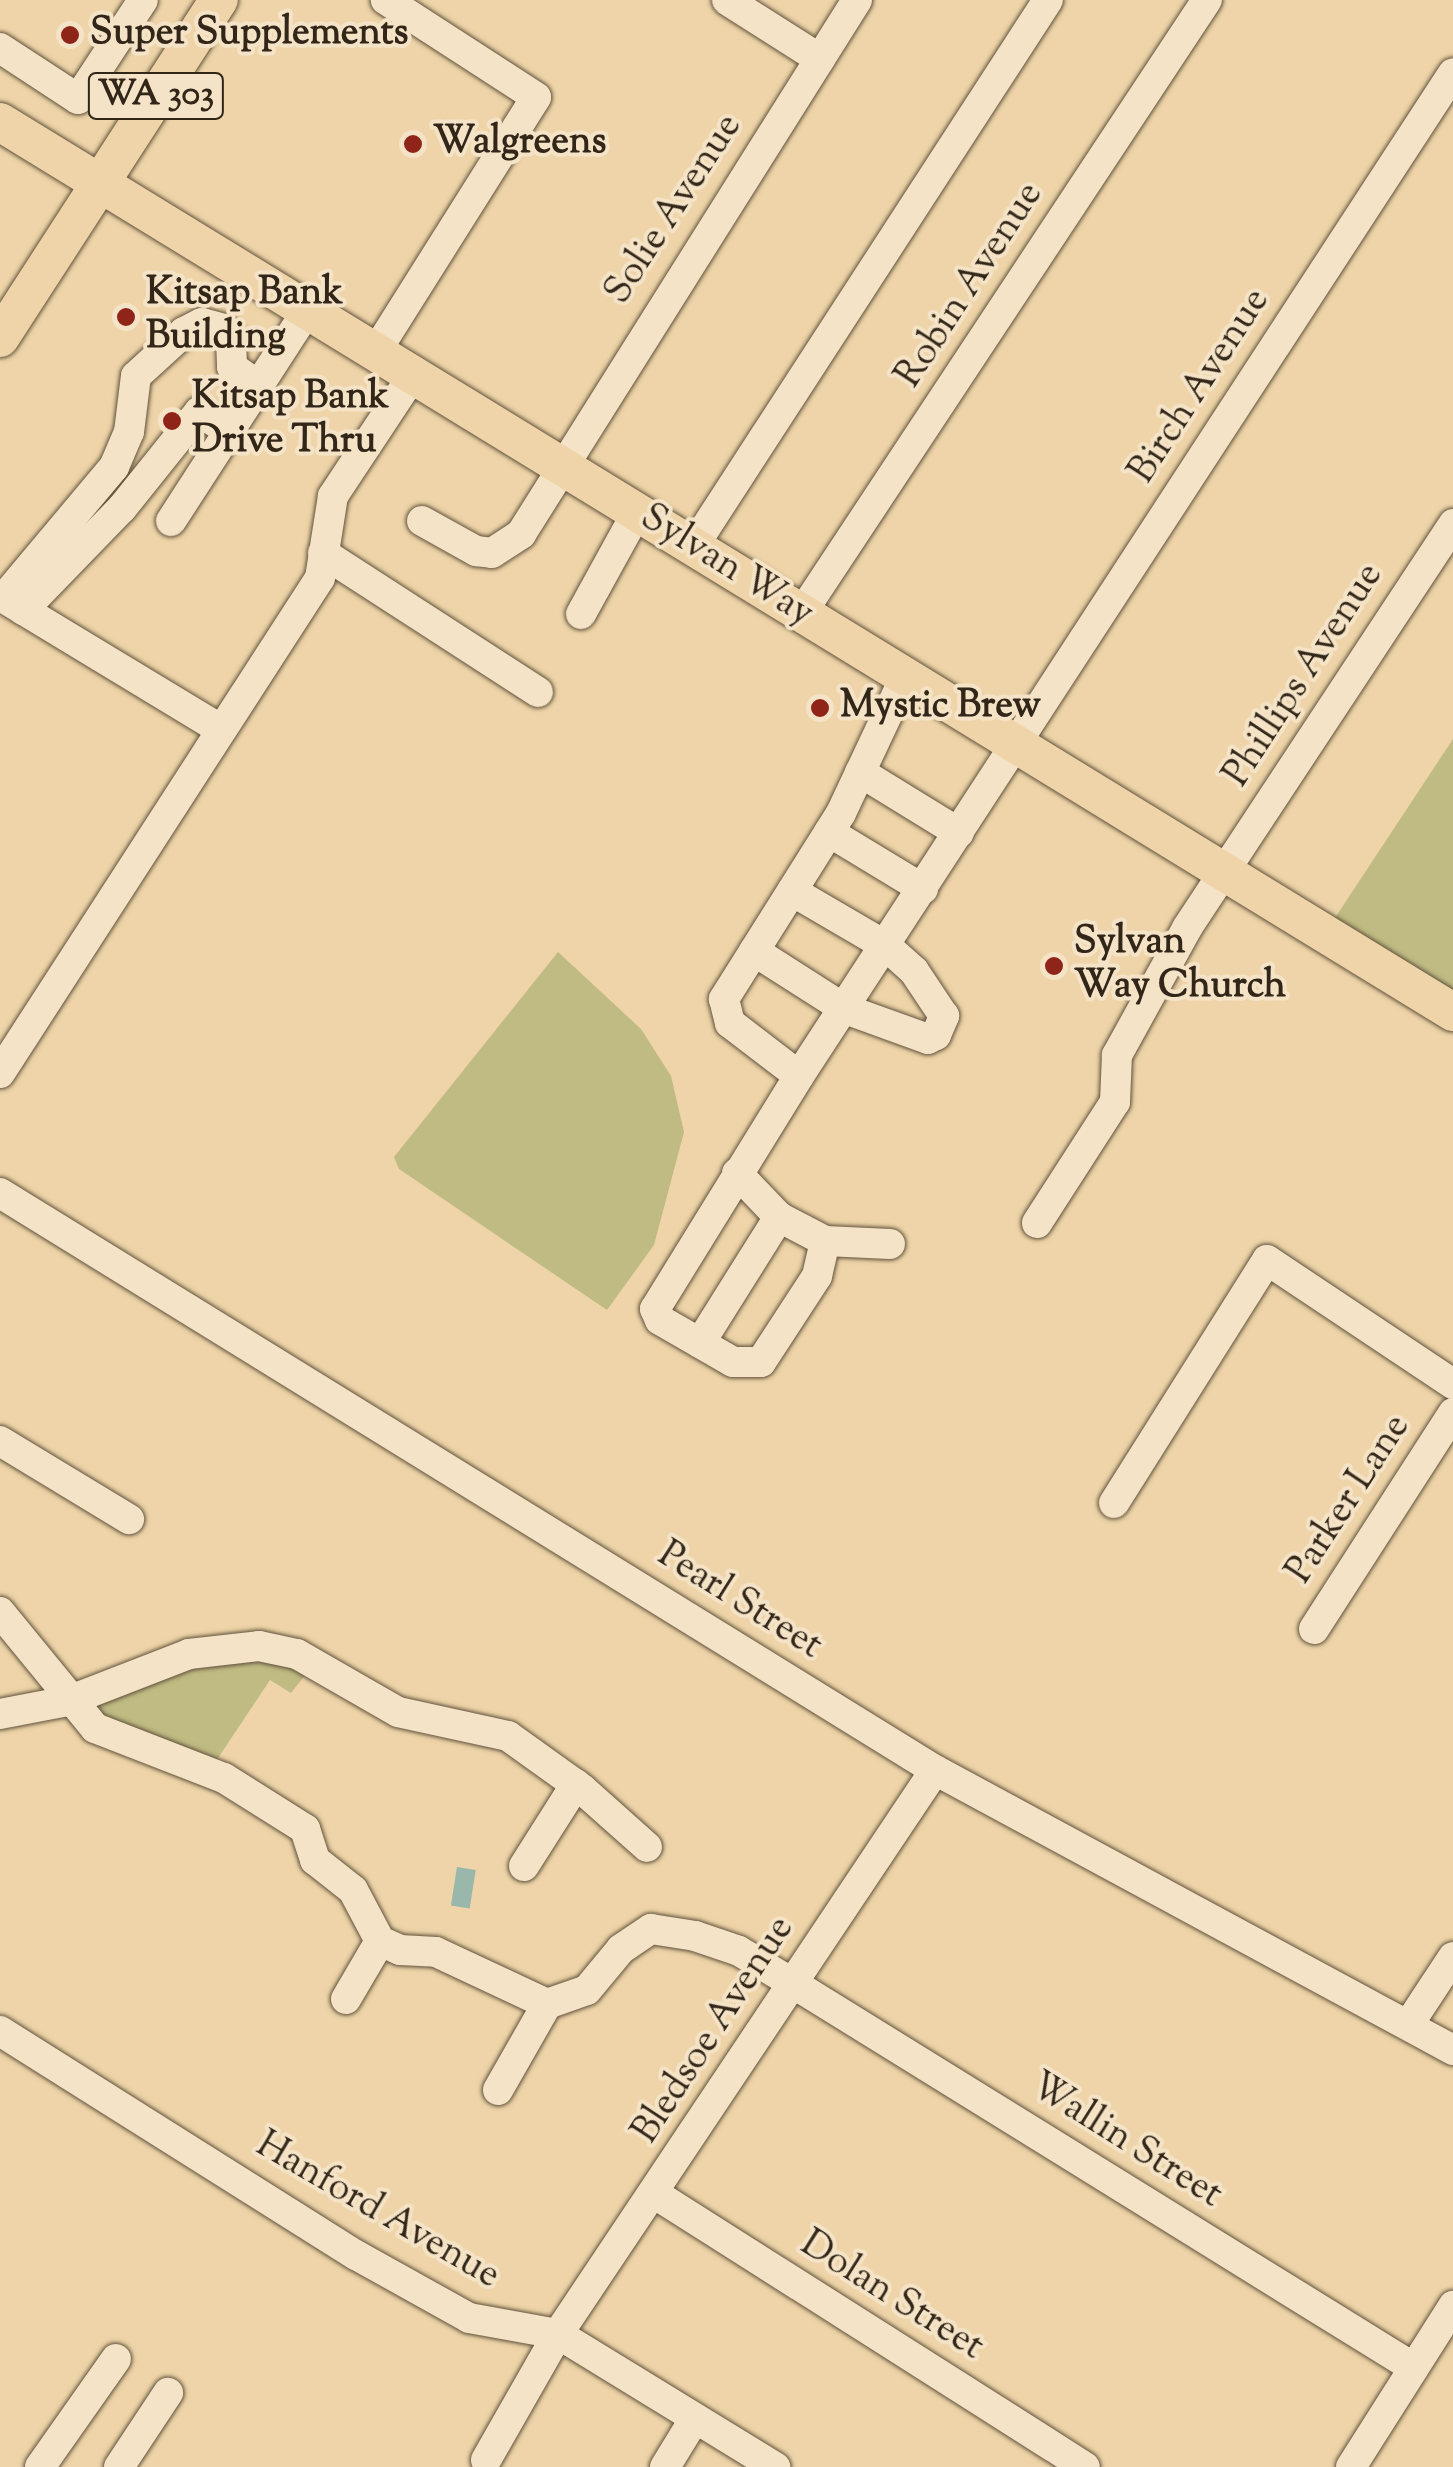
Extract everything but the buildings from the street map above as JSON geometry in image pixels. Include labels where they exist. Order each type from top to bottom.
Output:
[{"type":"main road","name":"WA 303","points":[[4,324],[219,0]]},
{"type":"main road","name":"Sylvan Way","points":[[0,122],[1453,1012]]},
{"type":"street","points":[[0,48],[78,99],[143,0]]},
{"type":"street","points":[[375,353],[536,98],[386,0]]},
{"type":"street","points":[[727,0],[820,58]]},
{"type":"street","name":"Solie Avenue","points":[[422,521],[476,552],[492,553],[521,534],[560,464],[857,0]]},
{"type":"street","points":[[693,547],[1048,0]]},
{"type":"street","name":"Robin Avenue","points":[[801,614],[1207,0]]},
{"type":"street","name":"Birch Avenue","points":[[824,1241],[817,1276],[761,1362],[733,1362],[660,1320],[656,1299],[1453,74]]},
{"type":"street","points":[[170,521],[307,312]]},
{"type":"street","points":[[9,601],[114,467],[129,432],[136,376],[184,332],[202,323],[224,329],[231,337],[232,367],[259,386]]},
{"type":"street","points":[[0,1073],[218,728],[320,578],[333,496],[413,375]]},
{"type":"street","points":[[9,601],[122,508],[199,412],[230,431]]},
{"type":"street","points":[[581,614],[637,512]]},
{"type":"street","name":"Phillips Avenue","points":[[1037,1223],[1115,1102],[1117,1054],[1226,872],[1453,524]]},
{"type":"street","points":[[323,553],[538,692]]},
{"type":"street","points":[[9,601],[218,728]]},
{"type":"street","points":[[799,1076],[748,1042],[722,1011],[754,951],[829,832],[905,677]]},
{"type":"street","points":[[860,772],[959,833]]},
{"type":"street","points":[[829,832],[923,889]]},
{"type":"street","points":[[754,951],[845,1009],[928,1039],[936,1035],[944,1016],[937,997],[886,946],[792,892]]},
{"type":"street","points":[[737,1173],[779,1216],[824,1241],[890,1244]]},
{"type":"street","name":"Pearl Street","points":[[0,1194],[935,1770],[1453,2050]]},
{"type":"street","points":[[700,1343],[779,1216]]},
{"type":"street","points":[[1114,1503],[1267,1260],[1453,1384]]},
{"type":"street","name":"Parker Lane","points":[[1314,1630],[1453,1413]]},
{"type":"street","points":[[0,1441],[129,1519]]},
{"type":"street","points":[[0,1612],[103,1733],[224,1778],[304,1829],[315,1860],[353,1890],[380,1941],[400,1950],[436,1952],[547,2004],[498,2090]]},
{"type":"street","points":[[0,1714],[75,1698],[189,1654],[259,1646],[297,1654],[398,1712],[508,1736],[576,1784],[647,1847]]},
{"type":"street","name":"Bledsoe Avenue","points":[[486,2460],[558,2334],[935,1770]]},
{"type":"street","points":[[524,1866],[576,1784]]},
{"type":"street","name":"Wallin Street","points":[[547,2004],[586,1990],[620,1949],[651,1929],[738,1951],[1414,2368]]},
{"type":"street","points":[[346,1999],[380,1941]]},
{"type":"street","points":[[1409,2024],[1453,1957]]},
{"type":"street","name":"Hanford Avenue","points":[[0,2031],[356,2255],[470,2318],[558,2334],[775,2467]]},
{"type":"street","name":"Dolan Street","points":[[655,2194],[1085,2467]]},
{"type":"street","points":[[1351,2467],[1453,2306]]},
{"type":"street","points":[[40,2467],[116,2359]]},
{"type":"street","points":[[119,2467],[168,2393]]},
{"type":"street","points":[[664,2467],[695,2418]]},
{"type":"shaded area","points":[[1453,739],[1453,1012],[1325,933]]},
{"type":"shaded area","points":[[558,952],[641,1029],[671,1076],[684,1132],[654,1245],[607,1310],[399,1169],[394,1157]]},
{"type":"shaded area","points":[[230,1658],[273,1661],[306,1674],[291,1693],[270,1680],[214,1764],[103,1717],[98,1703],[179,1669]]},
{"type":"shaded area","points":[[457,1867],[476,1870],[470,1908],[451,1906]]},
{"type":"place","name":"Super Supplements","points":[[70,35]]},
{"type":"place","name":"Walgreens","points":[[413,144]]},
{"type":"place","name":"Kitsap Bank Building","points":[[126,317]]},
{"type":"place","name":"Kitsap Bank Drive Thru","points":[[172,421]]},
{"type":"place","name":"Mystic Brew","points":[[820,708]]},
{"type":"place","name":"Sylvan Way Church","points":[[1054,966]]}]
